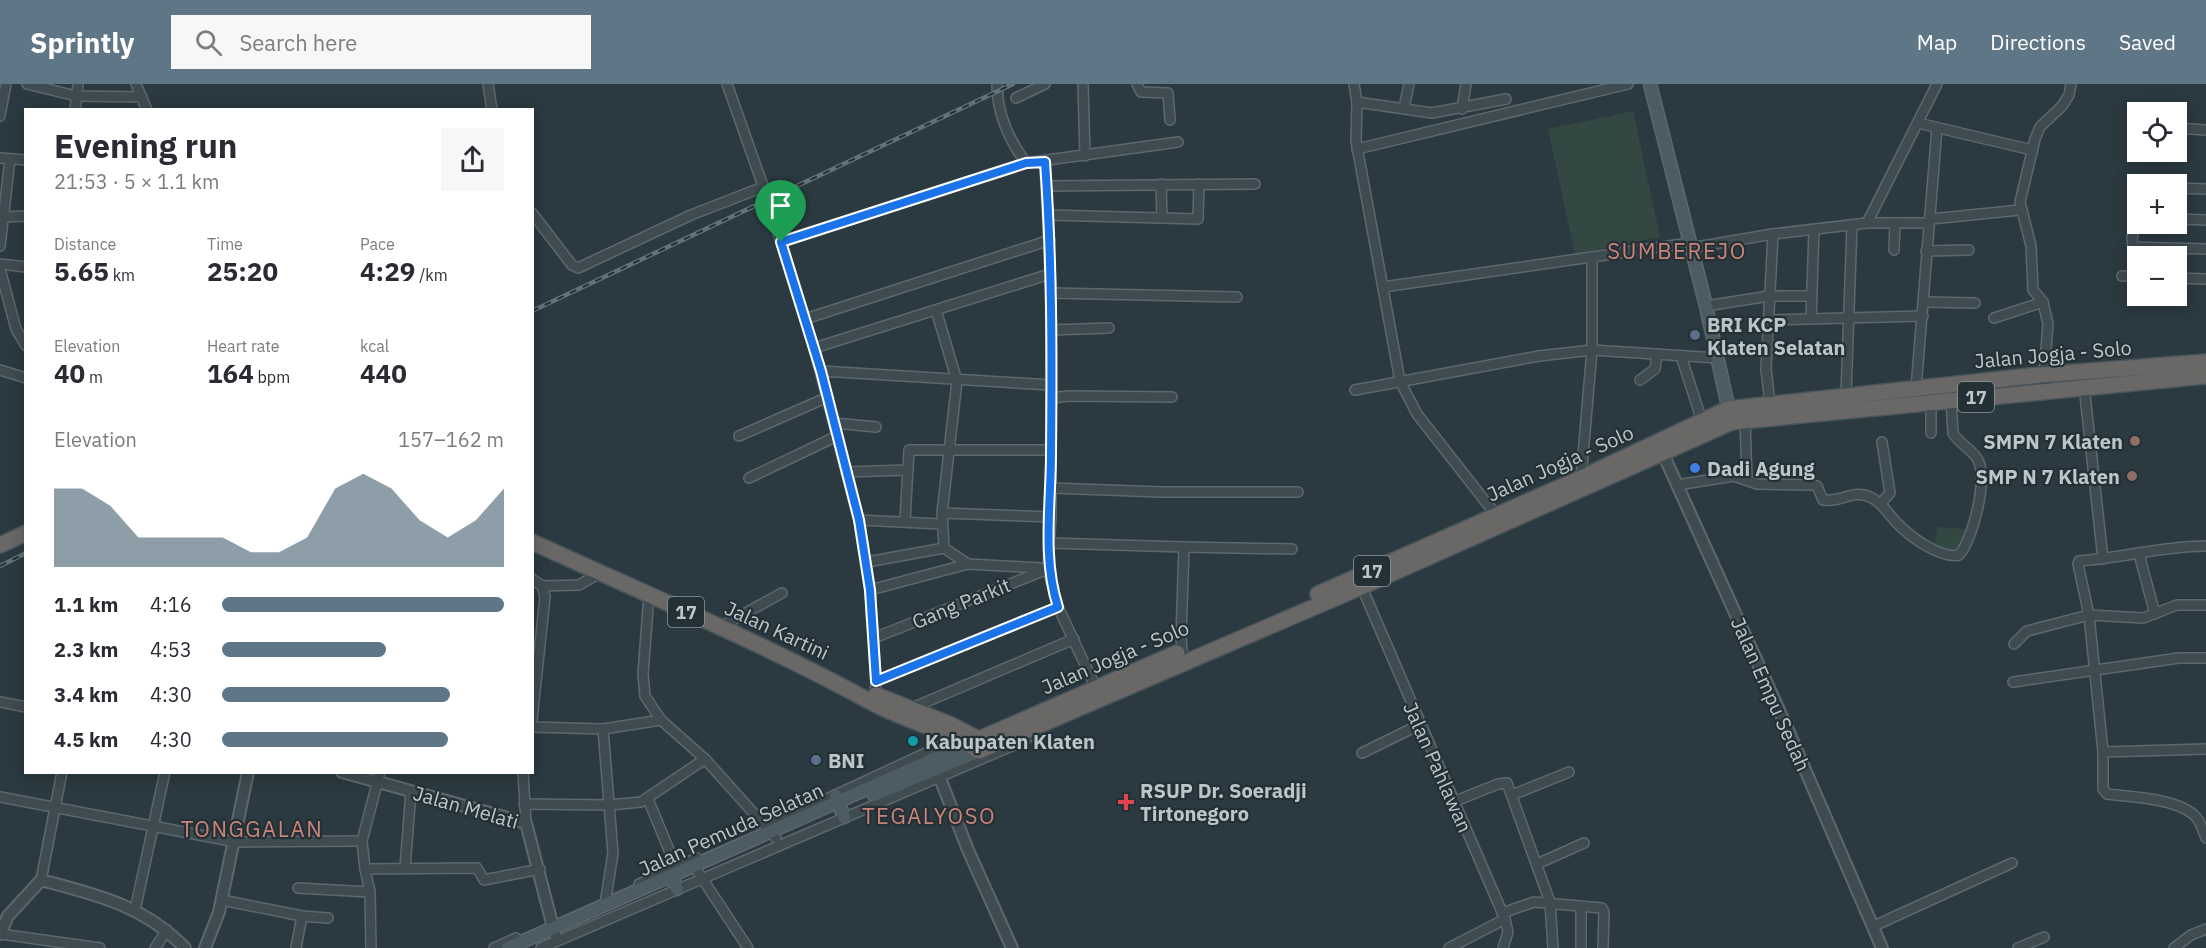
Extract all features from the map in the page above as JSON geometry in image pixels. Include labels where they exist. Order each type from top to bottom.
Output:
[{"type":"highway","name":"Jalan Jogja - Solo","points":[[971,741],[1096,688],[1184,656],[1360,582],[1660,448],[1770,403],[1916,389],[2116,376],[2206,362]]},
{"type":"highway","name":"Jalan Jogja - Solo","points":[[1360,582],[1496,515],[1581,478],[1660,448],[1702,422],[1735,417],[1951,400],[2045,382],[2084,386],[2116,376],[2206,376]]},
{"type":"highway","points":[[0,545],[24,534]]},
{"type":"highway","name":"Jalan Kartini","points":[[534,543],[722,626],[928,729],[971,741]]},
{"type":"highway","name":"Jalan Jogja - Solo","points":[[971,741],[1036,727],[1184,656]]},
{"type":"highway","name":"Jalan Kartini","points":[[839,683],[875,688],[971,741]]},
{"type":"main road","points":[[1650,84],[1718,358],[1735,417]]},
{"type":"main road","name":"Jalan Pemuda Selatan","points":[[508,948],[674,879],[697,873],[771,833],[875,795],[936,768],[971,741]]},
{"type":"main road","name":"Jalan Pemuda Selatan","points":[[523,948],[553,928]]},
{"type":"street","points":[[0,116],[6,84]]},
{"type":"street","points":[[32,84],[76,96],[142,97]]},
{"type":"street","points":[[75,108],[78,84]]},
{"type":"street","points":[[136,84],[146,108]]},
{"type":"street","points":[[488,84],[492,108]]},
{"type":"street","points":[[727,84],[763,187],[821,371],[859,520],[870,590],[875,688],[1058,607]]},
{"type":"street","points":[[997,84],[997,97],[1007,132],[1026,163]]},
{"type":"street","points":[[1016,98],[1045,84]]},
{"type":"street","points":[[1083,84],[1085,156]]},
{"type":"street","points":[[1137,84],[1141,92],[1168,93],[1170,120]]},
{"type":"street","points":[[1354,84],[1357,102],[1355,128],[1357,149],[1400,381],[1417,414],[1496,515]]},
{"type":"street","points":[[1404,108],[1409,84]]},
{"type":"street","points":[[1462,109],[1466,84]]},
{"type":"street","points":[[1357,149],[1628,84]]},
{"type":"street","points":[[1867,223],[1937,84]]},
{"type":"street","points":[[2045,382],[2049,331],[2043,302],[2033,290],[2031,246],[2020,210],[2022,187],[2040,127],[2062,106],[2069,95],[2071,84]]},
{"type":"street","points":[[1357,102],[1432,113],[1506,99]]},
{"type":"street","points":[[1918,123],[2032,150]]},
{"type":"street","points":[[1916,389],[1937,128]]},
{"type":"street","points":[[2187,129],[2206,130]]},
{"type":"street","points":[[781,242],[1026,163],[1178,142]]},
{"type":"street","points":[[0,246],[4,217],[5,159],[24,160]]},
{"type":"street","points":[[1045,162],[1051,293],[1051,517],[1047,569],[1058,607],[1096,688]]},
{"type":"street","points":[[1161,184],[1162,218]]},
{"type":"street","points":[[1049,215],[1198,219],[1199,184]]},
{"type":"street","points":[[1047,186],[1255,184]]},
{"type":"street","points":[[534,216],[572,266],[578,268],[691,215],[763,187]]},
{"type":"street","points":[[2187,188],[2206,189]]},
{"type":"street","points":[[1383,287],[1773,234],[1867,223],[1930,221],[2020,210]]},
{"type":"street","points":[[4,217],[24,216]]},
{"type":"street","points":[[2187,219],[2206,220]]},
{"type":"street","points":[[1894,250],[1895,223]]},
{"type":"street","points":[[1846,395],[1852,225]]},
{"type":"street","points":[[1811,319],[1814,230]]},
{"type":"street","points":[[1770,403],[1766,369],[1773,234]]},
{"type":"street","points":[[2133,234],[2133,247],[2206,249]]},
{"type":"street","points":[[805,319],[1050,240]]},
{"type":"street","points":[[1926,251],[1969,250]]},
{"type":"street","points":[[1581,478],[1592,350],[1592,258]]},
{"type":"street","points":[[0,264],[24,267]]},
{"type":"street","points":[[0,269],[16,329],[24,343]]},
{"type":"street","points":[[814,348],[1050,274]]},
{"type":"street","points":[[2122,276],[2127,276]]},
{"type":"street","points":[[2187,278],[2206,279]]},
{"type":"street","points":[[1051,293],[1237,297]]},
{"type":"street","points":[[1706,306],[1769,296],[1812,296]]},
{"type":"street","points":[[1924,302],[1975,303]]},
{"type":"street","points":[[1994,318],[2043,302]]},
{"type":"street","points":[[936,310],[957,381],[941,524],[944,548]]},
{"type":"street","points":[[1768,320],[1923,316]]},
{"type":"street","points":[[1051,330],[1109,328]]},
{"type":"street","points":[[1355,390],[1539,356],[1592,350],[1718,358]]},
{"type":"street","points":[[1640,380],[1655,369],[1657,355]]},
{"type":"street","points":[[1681,356],[1702,422]]},
{"type":"street","points":[[0,370],[24,377]]},
{"type":"street","points":[[821,371],[1050,385]]},
{"type":"street","points":[[2084,386],[2103,559]]},
{"type":"street","points":[[1051,398],[1069,396],[1172,397]]},
{"type":"street","points":[[739,436],[828,397]]},
{"type":"street","points":[[1677,485],[1734,476],[1757,484],[1817,486],[1823,500],[1839,501],[1852,493],[1869,496],[1881,503],[1895,521],[1925,543],[1952,556],[1961,553],[1980,497],[1982,473],[1974,454],[1953,433],[1951,400]]},
{"type":"street","points":[[1931,401],[1931,433]]},
{"type":"street","points":[[1735,417],[1747,480]]},
{"type":"street","points":[[834,423],[876,427]]},
{"type":"street","points":[[749,478],[837,436]]},
{"type":"street","points":[[1881,503],[1890,493],[1882,442]]},
{"type":"street","name":"Jalan Empu Sedah","points":[[1660,448],[1882,948]]},
{"type":"street","points":[[905,520],[909,450],[1051,450]]},
{"type":"street","points":[[846,472],[908,470]]},
{"type":"street","points":[[1051,488],[1162,492],[1298,492]]},
{"type":"street","points":[[942,513],[1051,517]]},
{"type":"street","points":[[859,520],[905,520],[941,524]]},
{"type":"street","points":[[1050,543],[1292,549]]},
{"type":"street","points":[[2206,546],[2173,546],[2139,554],[2079,561],[2078,564],[2090,615],[2103,752],[2103,789],[2106,794],[2157,800],[2189,812],[2199,822],[2206,838]]},
{"type":"street","points":[[1184,547],[1184,656]]},
{"type":"street","points":[[867,562],[944,548],[968,564]]},
{"type":"street","points":[[2139,554],[2155,614]]},
{"type":"street","points":[[870,590],[968,564],[1047,569]]},
{"type":"street","name":"Gang Parkit","points":[[874,638],[1047,569]]},
{"type":"street","points":[[534,580],[542,586],[579,585],[600,573]]},
{"type":"street","name":"Jalan Pahlawan","points":[[1360,582],[1419,725],[1504,916],[1508,932],[1503,948]]},
{"type":"street","points":[[534,689],[537,642],[545,597],[542,586]]},
{"type":"street","points":[[722,626],[783,593]]},
{"type":"street","points":[[541,948],[674,879],[771,833],[705,759],[661,720],[645,696],[643,686],[649,595]]},
{"type":"street","points":[[2014,644],[2027,631],[2090,615],[2143,618],[2186,603],[2206,605]]},
{"type":"street","points":[[912,708],[1074,639]]},
{"type":"street","points":[[2013,681],[2179,658],[2206,658]]},
{"type":"street","points":[[0,702],[24,707]]},
{"type":"street","points":[[534,727],[603,729],[661,720]]},
{"type":"street","points":[[1362,753],[1419,725]]},
{"type":"street","points":[[875,795],[936,768],[1025,740],[1036,727]]},
{"type":"street","points":[[603,729],[613,853],[606,898]]},
{"type":"street","points":[[748,948],[697,873],[971,741]]},
{"type":"street","points":[[2103,752],[2206,749]]},
{"type":"street","points":[[524,804],[635,803],[648,799],[705,759]]},
{"type":"street","points":[[936,768],[970,856],[1012,948]]},
{"type":"street","points":[[1512,795],[1569,772]]},
{"type":"street","points":[[62,774],[41,880],[4,913],[0,934],[100,948]]},
{"type":"street","points":[[135,910],[165,774]]},
{"type":"street","points":[[205,948],[212,934],[222,900],[236,842],[248,774]]},
{"type":"street","name":"Jalan Melati","points":[[357,774],[380,777],[411,791],[526,823],[540,869],[553,928]]},
{"type":"street","points":[[523,774],[526,823]]},
{"type":"street","points":[[371,948],[370,892],[362,841],[380,777]]},
{"type":"street","points":[[1453,802],[1502,782],[1507,783],[1550,902],[1553,948]]},
{"type":"street","points":[[405,868],[411,791]]},
{"type":"street","points":[[0,797],[236,842],[362,841]]},
{"type":"street","points":[[648,799],[674,879]]},
{"type":"street","points":[[1537,864],[1584,843]]},
{"type":"street","points":[[1874,926],[2012,863]]},
{"type":"street","points":[[365,869],[477,868],[484,879],[540,869]]},
{"type":"street","points":[[494,948],[553,928],[606,898],[674,879]]},
{"type":"street","points":[[41,880],[94,894],[135,910],[167,930],[184,948]]},
{"type":"street","points":[[298,888],[370,892]]},
{"type":"street","points":[[222,900],[302,916],[328,918]]},
{"type":"street","points":[[1449,948],[1504,916],[1534,902],[1604,909],[1603,948]]},
{"type":"street","points":[[1581,907],[1581,948]]},
{"type":"street","points":[[296,948],[302,916]]},
{"type":"street","points":[[2174,948],[2191,935],[2206,929]]},
{"type":"street","points":[[155,948],[167,930]]},
{"type":"street","points":[[2018,948],[2044,936]]},
{"type":"green space","points":[[1633,111],[1660,237],[1575,254],[1548,129]]},
{"type":"green space","points":[[1937,527],[1967,529],[1964,547],[1949,555],[1934,549]]},
{"type":"railway","points":[[534,310],[1013,84]]},
{"type":"railway","points":[[0,566],[24,554]]},
{"type":"place","name":"BRI KCP Klaten Selatan","points":[[1695,335]]},
{"type":"place","name":"SMPN 7 Klaten","points":[[2135,441]]},
{"type":"place","name":"Dadi Agung","points":[[1695,468]]},
{"type":"place","name":"SMP N 7 Klaten","points":[[2132,476]]},
{"type":"place","name":"Kabupaten Klaten","points":[[913,741]]},
{"type":"place","name":"BNI","points":[[816,760]]},
{"type":"place","name":"RSUP Dr. Soeradji Tirtonegoro","points":[[1126,802]]},
{"type":"district","name":"SUMBEREJO","points":[[1677,250]]},
{"type":"district","name":"TEGALYOSO","points":[[929,815]]},
{"type":"district","name":"TONGGALAN","points":[[252,828]]},
{"type":"route","points":[[1045,162],[1051,293],[1051,517],[1048,569],[1058,607],[876,681],[870,590],[859,520],[821,371],[781,242],[1026,163],[1045,162]]}]
